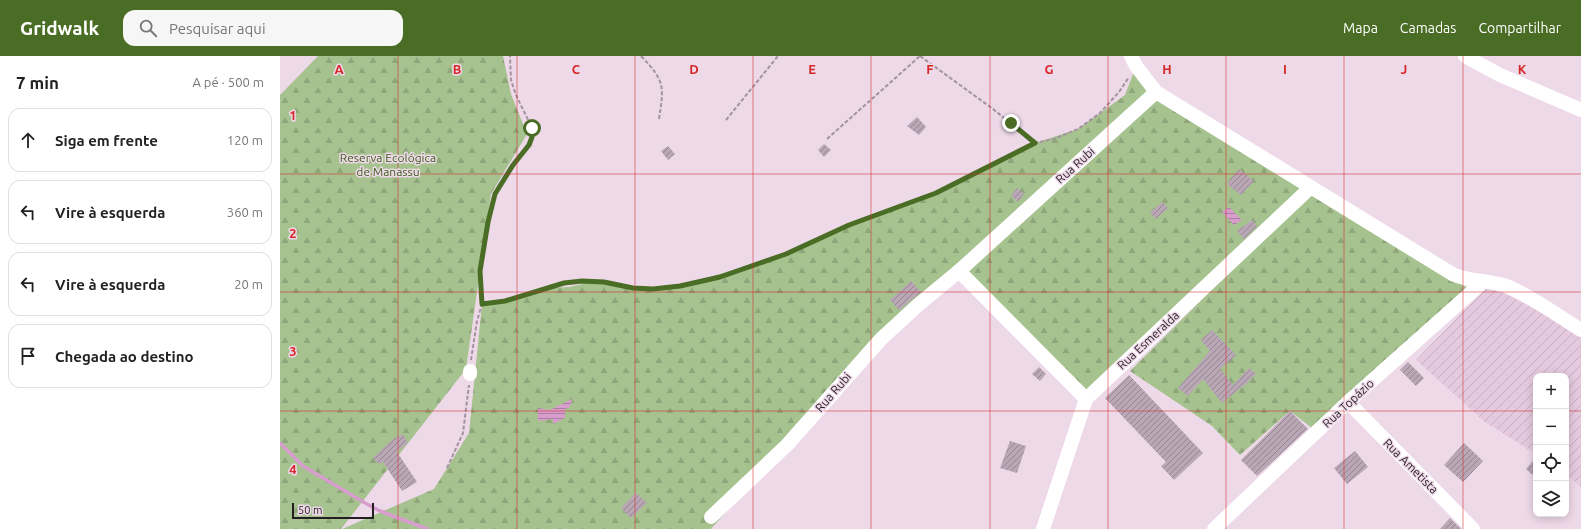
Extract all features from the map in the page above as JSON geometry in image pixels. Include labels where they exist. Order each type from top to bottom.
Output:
[{"type":"street","points":[[1465,56],[1500,75],[1581,110]]},
{"type":"street","points":[[1133,61],[1156,92],[1454,275],[1508,287],[1526,296],[1581,330]]},
{"type":"street","name":"Rua Rubi","points":[[711,516],[787,445],[881,339],[918,305],[959,271],[1156,92]]},
{"type":"street","name":"Rua Esmeralda","points":[[1043,529],[1086,399],[1311,186]]},
{"type":"street","points":[[959,271],[1086,399]]},
{"type":"street","name":"Rua Topázio","points":[[1221,527],[1348,402],[1484,281]]},
{"type":"street","name":"Rua Ametista","points":[[1348,402],[1473,529]]},
{"type":"path","points":[[447,468],[463,433],[474,336],[482,304],[480,271],[483,248],[495,194],[513,165],[529,145],[532,137],[532,128],[516,95],[511,80],[510,56]]},
{"type":"path","points":[[641,56],[657,73],[662,82],[663,92],[660,119]]},
{"type":"path","points":[[726,120],[778,56]]},
{"type":"path","points":[[827,139],[920,56],[993,109],[1035,143]]},
{"type":"path","points":[[482,304],[505,301],[570,282],[604,282],[633,288],[653,289],[680,286],[720,277],[786,254],[849,225],[936,193],[1035,143],[1054,139],[1078,129],[1100,113],[1119,92],[1133,61]]},
{"type":"shaded area","points":[[1229,207],[1242,220],[1234,225],[1222,212]]},
{"type":"shaded area","points":[[1489,285],[1581,334],[1581,487],[1569,477],[1569,373],[1533,373],[1533,452],[1485,422],[1416,360]]},
{"type":"shaded area","points":[[572,399],[570,407],[565,409],[565,418],[553,424],[553,419],[538,421],[538,408],[550,410]]},
{"type":"green space","name":"Reserva Ecológica de Manassu","points":[[318,56],[503,56],[511,94],[527,134],[491,194],[466,369],[341,529],[280,529],[280,95]]},
{"type":"green space","points":[[1136,66],[1156,92],[1311,187],[1086,392],[960,271],[881,339],[711,529],[342,529],[434,489],[469,433],[482,304],[516,298],[548,288],[569,287],[596,281],[633,288],[680,286],[786,254],[849,225],[949,187],[1035,143],[1078,129],[1125,95]]},
{"type":"green space","points":[[1310,192],[1469,289],[1312,428],[1290,411],[1240,455],[1212,426],[1130,371]]},
{"type":"building","points":[[917,117],[926,127],[919,135],[907,126]]},
{"type":"building","points":[[824,144],[831,150],[824,157],[818,150]]},
{"type":"building","points":[[668,146],[675,154],[668,160],[661,151]]},
{"type":"building","points":[[1239,169],[1254,181],[1241,195],[1227,184]]},
{"type":"building","points":[[1017,188],[1024,194],[1018,202],[1011,196]]},
{"type":"building","points":[[1162,202],[1168,208],[1156,219],[1150,213]]},
{"type":"building","points":[[1252,220],[1257,226],[1244,239],[1237,231]]},
{"type":"building","points":[[911,281],[921,292],[899,310],[890,300]]},
{"type":"building","points":[[1212,330],[1236,355],[1220,369],[1233,385],[1249,368],[1256,374],[1222,403],[1203,379],[1188,396],[1178,388],[1210,351],[1201,340]]},
{"type":"building","points":[[1408,362],[1424,378],[1416,386],[1400,370]]},
{"type":"building","points":[[1039,367],[1046,374],[1040,381],[1032,374]]},
{"type":"building","points":[[1129,375],[1203,453],[1174,480],[1161,466],[1166,462],[1105,398]]},
{"type":"building","points":[[1290,411],[1308,429],[1257,476],[1241,460]]},
{"type":"building","points":[[403,434],[408,443],[397,452],[417,482],[402,491],[383,462],[379,464],[373,458],[392,440]]},
{"type":"building","points":[[1010,441],[1026,446],[1017,473],[1000,468]]},
{"type":"building","points":[[1464,443],[1483,461],[1463,482],[1444,465]]},
{"type":"building","points":[[1355,451],[1368,467],[1347,484],[1334,468]]},
{"type":"building","points":[[1533,461],[1533,475],[1526,469]]},
{"type":"building","points":[[636,493],[647,503],[631,518],[621,508]]},
{"type":"building","points":[[1450,518],[1461,529],[1440,529]]},
{"type":"waterway","points":[[280,443],[303,466],[365,503],[380,511],[427,529]]},
{"type":"route","points":[[532,128],[532,137],[529,145],[513,165],[495,194],[488,222],[480,271],[482,304],[505,301],[564,283],[582,281],[604,282],[633,288],[653,289],[680,286],[720,277],[786,254],[849,225],[936,193],[1035,143],[1011,123]]}]
